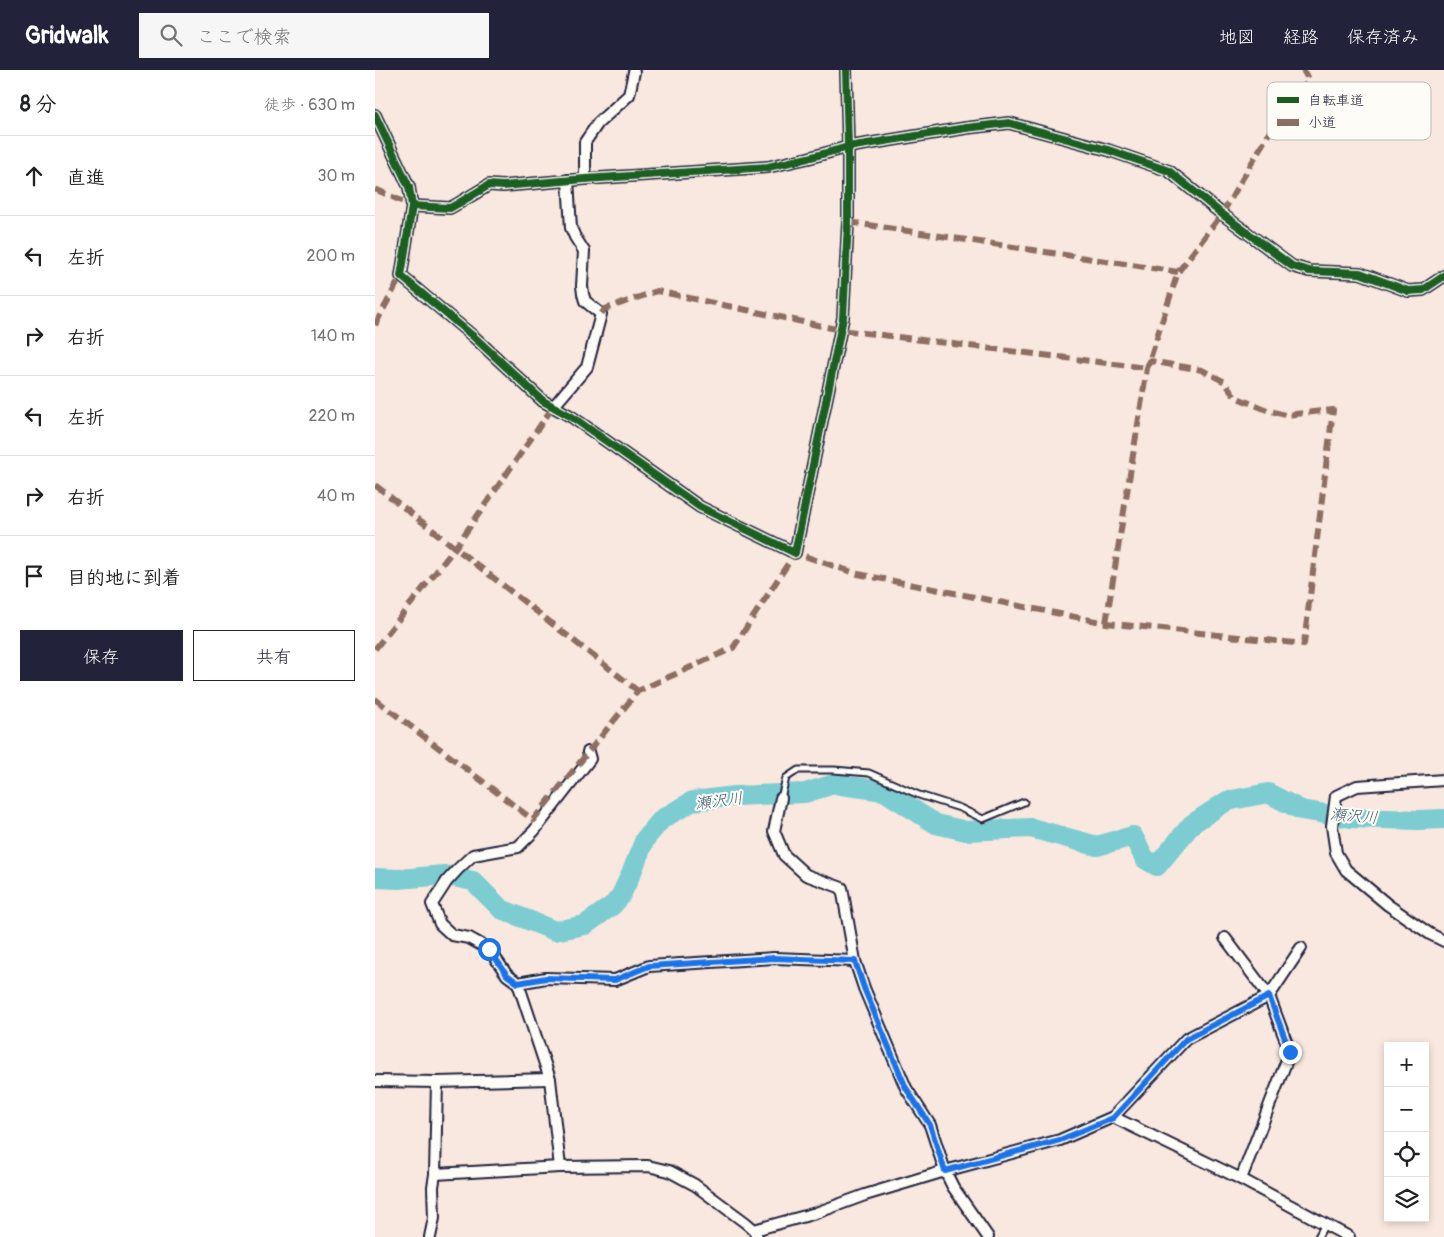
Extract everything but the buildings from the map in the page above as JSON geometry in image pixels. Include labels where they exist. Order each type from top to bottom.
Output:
[{"type":"street","points":[[375,115],[409,187],[412,206],[401,276],[475,337],[543,401],[571,417],[700,507],[795,554],[843,318],[848,222],[846,70]]},
{"type":"street","points":[[585,179],[585,142],[598,123],[629,94],[635,71]]},
{"type":"street","points":[[412,206],[450,208],[489,185],[503,186],[769,167],[848,147],[1009,123],[1108,150],[1169,170],[1222,214],[1292,266],[1309,271],[1360,273],[1408,291],[1423,290],[1444,276]]},
{"type":"street","points":[[553,407],[587,367],[601,314],[585,301],[583,294],[584,251],[571,228],[568,180]]},
{"type":"street","points":[[560,1167],[550,1079],[518,983],[507,975],[489,949],[469,938],[452,935],[440,924],[432,904],[447,881],[473,855],[518,847],[534,832],[590,759],[588,752]]},
{"type":"street","points":[[1444,780],[1357,786],[1336,796],[1332,826],[1337,853],[1346,870],[1388,905],[1430,934],[1444,941]]},
{"type":"street","points":[[781,798],[774,832],[784,855],[806,875],[842,888],[855,961],[864,988],[906,1088],[930,1125],[945,1171],[953,1187],[988,1237]]},
{"type":"street","points":[[1225,938],[1269,996],[1290,1052],[1241,1179]]},
{"type":"street","points":[[435,1174],[560,1167],[648,1166],[669,1171],[695,1185],[755,1234],[945,1171],[1060,1140],[1113,1118],[1186,1039],[1269,996],[1301,948]]},
{"type":"street","points":[[518,983],[546,978],[615,980],[649,966],[774,958],[855,961]]},
{"type":"street","points":[[375,1082],[550,1079]]},
{"type":"street","points":[[430,1237],[434,1218],[433,1187],[435,1174],[437,1082]]},
{"type":"street","points":[[1113,1118],[1241,1179],[1349,1237]]},
{"type":"lane","points":[[781,798],[786,778],[798,770],[834,770],[869,773],[919,795],[960,808],[983,819],[1024,802]]},
{"type":"lane","points":[[1318,1237],[1325,1224]]},
{"type":"waterway","name":"瀬沢川","points":[[375,878],[399,879],[444,875],[473,881],[501,909],[555,931],[585,925],[613,905],[620,897],[645,839],[662,819],[693,801],[735,796],[805,793],[834,784],[884,791],[936,824],[966,831],[1031,828],[1097,846],[1133,836],[1145,859],[1157,866],[1192,824],[1227,801],[1268,793],[1301,810],[1351,818],[1444,819]]},
{"type":"marked path","points":[[1303,70],[1307,77],[1307,82]]},
{"type":"marked path","points":[[1106,623],[1147,368],[1178,272],[1222,214],[1267,137]]},
{"type":"marked path","points":[[375,189],[412,206]]},
{"type":"marked path","points":[[848,222],[1178,272]]},
{"type":"marked path","points":[[375,325],[401,276]]},
{"type":"marked path","points":[[375,699],[533,820],[638,691],[733,648],[795,553],[858,574],[1106,623],[1304,644],[1333,410],[1285,415],[1267,410],[1235,397],[1225,382],[1202,370],[1150,361],[1147,368],[841,330],[657,291],[605,309],[601,314]]},
{"type":"marked path","points":[[375,649],[455,548],[553,407]]},
{"type":"marked path","points":[[375,485],[638,691]]},
{"type":"cycle path","points":[[375,115],[409,187],[412,206],[401,276],[474,337],[543,401],[572,417],[700,507],[795,553],[843,318],[848,222],[846,70]]},
{"type":"cycle path","points":[[412,206],[450,208],[489,185],[503,186],[768,167],[848,147],[1009,123],[1108,150],[1169,171],[1222,214],[1292,266],[1309,271],[1360,273],[1408,291],[1423,290],[1444,276]]},
{"type":"route","points":[[489,949],[507,975],[518,983],[546,978],[615,980],[649,966],[774,958],[855,961],[864,988],[906,1088],[930,1125],[945,1171],[1060,1140],[1113,1118],[1186,1039],[1269,996],[1290,1052]]}]
